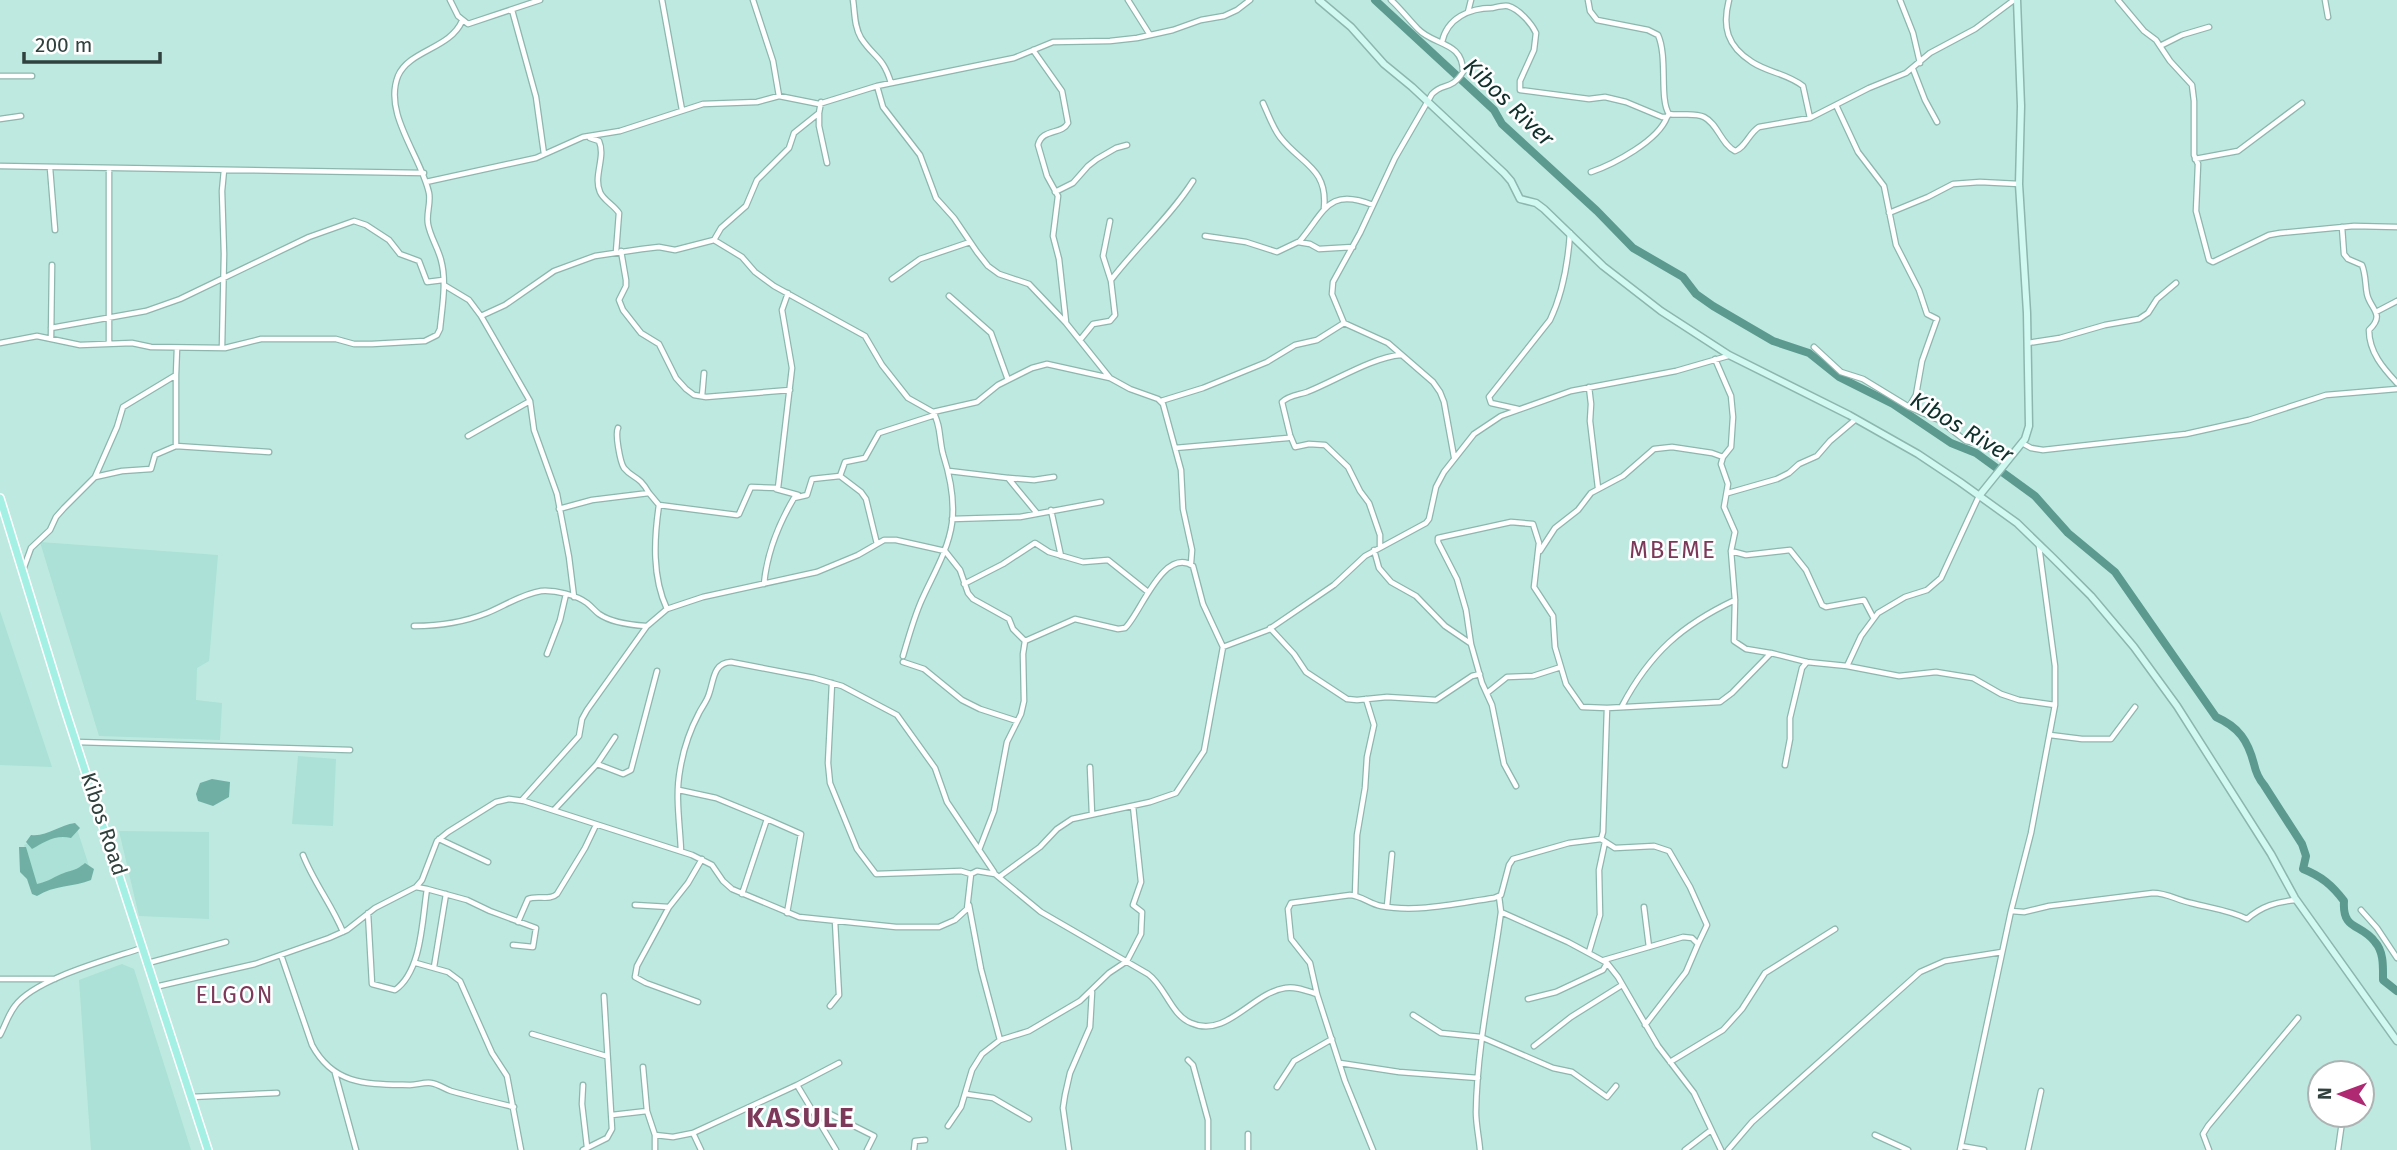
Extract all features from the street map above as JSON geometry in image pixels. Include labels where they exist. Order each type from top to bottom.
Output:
[{"type":"main road","points":[[1319,0],[1351,27],[1384,64],[1503,173],[1511,181],[1520,199],[1536,202],[1603,266],[1638,295],[1729,355],[1856,419],[1918,454],[2017,523],[2091,596],[2134,647],[2177,706],[2272,853],[2297,900],[2397,1041]]},
{"type":"main road","points":[[1979,496],[2022,443],[2029,426],[2028,343],[2019,184],[2021,106],[2016,0]]},
{"type":"main road","name":"Kibos Road","points":[[0,498],[208,1150]]},
{"type":"street","points":[[450,0],[462,21],[473,24],[541,0]]},
{"type":"street","points":[[662,0],[682,110]]},
{"type":"street","points":[[753,0],[773,61],[779,96]]},
{"type":"street","points":[[853,0],[857,29],[884,64],[891,83]]},
{"type":"street","points":[[1128,0],[1150,35]]},
{"type":"street","points":[[426,182],[536,158],[585,137],[620,131],[712,103],[757,102],[779,96],[819,104],[821,101],[877,86],[1014,58],[1053,42],[1110,41],[1150,35],[1224,16],[1250,0]]},
{"type":"street","points":[[1391,0],[1418,29],[1457,50],[1464,68],[1461,76],[1450,87],[1435,90],[1395,158],[1332,286],[1332,294],[1344,323],[1388,343],[1419,368],[1440,392],[1454,458]]},
{"type":"street","points":[[1467,12],[1471,0]]},
{"type":"street","points":[[1588,0],[1590,11],[1597,20],[1648,30],[1658,35],[1665,74],[1665,107],[1668,116],[1663,126],[1651,137],[1591,172]]},
{"type":"street","points":[[1729,0],[1725,25],[1730,40],[1752,62],[1786,74],[1803,86],[1810,118]]},
{"type":"street","points":[[1900,0],[1913,33],[1920,62]]},
{"type":"street","points":[[1442,42],[1450,24],[1467,12],[1509,3],[1536,33],[1534,50],[1520,81],[1520,90],[1589,99],[1605,97],[1626,102],[1661,117],[1695,115],[1707,119],[1735,151],[1740,149],[1759,127],[1810,118],[1913,69],[1939,47],[1975,29],[2016,0]]},
{"type":"street","points":[[2118,0],[2144,31],[2157,40],[2192,85],[2195,159],[2198,164],[2196,211],[2208,260],[2213,262],[2269,235],[2342,227],[2397,227]]},
{"type":"street","points":[[2325,0],[2328,17]]},
{"type":"street","points":[[512,10],[536,97],[544,153]]},
{"type":"street","points":[[0,343],[37,337],[80,345],[132,343],[151,347],[222,348],[261,339],[336,339],[363,344],[425,341],[437,335],[440,329],[443,283],[441,259],[428,224],[430,208],[424,173],[402,131],[396,101],[397,80],[409,62],[453,35],[462,21]]},
{"type":"street","points":[[2160,46],[2182,35],[2209,27]]},
{"type":"street","points":[[1033,50],[1056,79],[1065,101],[1067,127],[1045,134],[1039,140],[1047,177],[1059,201],[1053,236],[1066,323]]},
{"type":"street","points":[[1913,69],[1937,122]]},
{"type":"street","points":[[0,76],[32,76]]},
{"type":"street","points":[[877,86],[883,107],[920,155],[936,198],[988,265],[999,274],[1029,284],[1066,323],[1110,378],[1130,389],[1161,401],[1203,388],[1267,362],[1295,345],[1317,340],[1344,323]]},
{"type":"street","points":[[821,101],[819,126],[827,163]]},
{"type":"street","points":[[1264,103],[1276,131],[1323,183],[1326,193],[1324,208]]},
{"type":"street","points":[[2195,159],[2238,151],[2302,103]]},
{"type":"street","points":[[1836,105],[1858,152],[1884,186],[1896,245],[1919,290],[1926,312],[1937,319],[1922,360],[1916,395],[1909,407]]},
{"type":"street","points":[[714,240],[721,228],[746,206],[757,180],[789,148],[794,133],[819,113]]},
{"type":"street","points":[[0,119],[21,116]]},
{"type":"street","points":[[585,137],[593,138],[600,144],[599,190],[619,213],[618,251],[626,280],[619,300],[622,310],[641,333],[659,344],[676,378],[694,395],[702,396],[790,390]]},
{"type":"street","points":[[1055,192],[1073,183],[1097,159],[1127,145]]},
{"type":"street","points":[[0,166],[424,173]]},
{"type":"street","points":[[50,168],[55,230]]},
{"type":"street","points":[[109,169],[109,344]]},
{"type":"street","points":[[222,348],[224,170]]},
{"type":"street","points":[[1111,281],[1130,256],[1160,225],[1193,181]]},
{"type":"street","points":[[1889,213],[1953,184],[2019,184]]},
{"type":"street","points":[[1205,236],[1246,242],[1277,253],[1298,242],[1324,208],[1343,198],[1357,198],[1374,205]]},
{"type":"street","points":[[51,328],[146,311],[195,293],[309,237],[359,221],[389,240],[400,254],[419,261],[427,282],[443,283],[469,300],[530,401],[534,430],[557,494],[574,597]]},
{"type":"street","points":[[1080,340],[1093,324],[1114,320],[1111,281],[1102,256],[1110,222]]},
{"type":"street","points":[[2342,227],[2344,254],[2348,259],[2362,265],[2368,298],[2376,312],[2375,322],[2369,330],[2371,345],[2397,383]]},
{"type":"street","points":[[1518,409],[1491,403],[1489,397],[1550,320],[1557,307],[1566,272],[1570,233]]},
{"type":"street","points":[[481,316],[534,288],[554,271],[595,256],[659,247],[675,250],[714,240],[734,251],[762,278],[865,337],[908,398],[934,413],[949,471],[952,519],[945,551],[919,606],[903,659],[924,669],[962,700],[1017,721]]},
{"type":"street","points":[[892,279],[920,259],[970,242]]},
{"type":"street","points":[[1298,242],[1319,249],[1353,247]]},
{"type":"street","points":[[51,338],[52,265]]},
{"type":"street","points":[[2028,343],[2139,318],[2148,313],[2157,299],[2176,283]]},
{"type":"street","points":[[776,488],[780,482],[792,368],[782,310],[788,293]]},
{"type":"street","points":[[949,296],[991,333],[1008,380]]},
{"type":"street","points":[[2376,312],[2397,301]]},
{"type":"street","points":[[1814,347],[1841,372],[1863,379],[1909,407],[1939,420],[1966,441],[1986,445],[2003,464]]},
{"type":"street","points":[[176,446],[177,348]]},
{"type":"street","points":[[1380,547],[1380,535],[1369,503],[1348,467],[1325,445],[1295,447],[1282,402],[1287,397],[1324,385],[1382,359],[1401,355]]},
{"type":"street","points":[[1223,647],[1270,628],[1334,585],[1365,556],[1426,523],[1436,487],[1454,458],[1481,428],[1518,409],[1550,397],[1589,387],[1656,376],[1729,355]]},
{"type":"street","points":[[1715,359],[1733,406],[1732,443],[1723,457],[1721,468],[1728,484],[1724,507],[1735,537],[1731,551],[1735,643],[1755,652],[1899,676],[1936,672],[1973,678],[2001,694],[2019,700],[2055,705]]},
{"type":"street","points":[[839,476],[845,462],[865,458],[878,433],[934,413],[977,402],[1008,380],[1032,368],[1047,364],[1110,378]]},
{"type":"street","points":[[702,396],[704,373]]},
{"type":"street","points":[[23,570],[31,548],[50,530],[64,508],[95,477],[123,407],[176,375]]},
{"type":"street","points":[[1589,387],[1598,488]]},
{"type":"street","points":[[2022,443],[2043,450],[2155,439],[2234,424],[2326,395],[2397,389]]},
{"type":"street","points":[[468,436],[530,401]]},
{"type":"street","points":[[832,683],[828,775],[849,834],[868,867],[876,874],[971,874],[977,871],[997,876],[1040,847],[1065,823],[1176,793],[1203,754],[1223,647],[1203,604],[1191,564],[1192,550],[1182,509],[1181,470],[1161,401]]},
{"type":"street","points":[[1728,493],[1777,479],[1799,464],[1817,457],[1830,441],[1856,419]]},
{"type":"street","points":[[618,428],[616,438],[624,468],[643,481],[659,505],[737,516],[751,487],[776,488],[799,496]]},
{"type":"street","points":[[1175,448],[1287,438]]},
{"type":"street","points":[[95,477],[122,471],[151,469],[155,455],[176,446],[269,452]]},
{"type":"street","points":[[1538,552],[1555,528],[1578,510],[1587,497],[1598,488],[1623,476],[1654,449],[1672,447],[1723,457]]},
{"type":"street","points":[[949,471],[1034,480],[1054,477]]},
{"type":"street","points":[[764,584],[768,554],[774,536],[794,498],[807,495],[812,479],[839,476],[860,492],[866,499],[877,544]]},
{"type":"street","points":[[1008,478],[1037,513]]},
{"type":"street","points":[[559,509],[607,497],[649,493]]},
{"type":"street","points":[[1847,666],[1873,617],[1905,597],[1935,586],[1979,496]]},
{"type":"street","points":[[952,519],[1020,517],[1101,502]]},
{"type":"street","points":[[659,505],[656,562],[658,583],[667,609]]},
{"type":"street","points":[[1051,510],[1061,556]]},
{"type":"street","points":[[1516,786],[1504,764],[1492,705],[1471,644],[1466,610],[1457,579],[1437,539],[1511,522],[1531,522],[1538,536],[1534,587],[1553,616],[1555,647],[1561,667],[1569,690],[1582,707],[1663,706],[1724,701],[1771,653]]},
{"type":"street","points":[[521,800],[579,736],[582,719],[587,710],[647,626],[667,609],[703,597],[817,572],[858,555],[884,540],[896,540],[945,551],[960,570],[973,599],[1009,619],[1013,629],[1026,641]]},
{"type":"street","points":[[964,584],[1003,564],[1033,543],[1061,556],[1087,562],[1108,561],[1148,592]]},
{"type":"street","points":[[1984,1150],[1960,1148],[2011,912],[2031,833],[2055,705],[2055,666],[2039,546]]},
{"type":"street","points":[[1731,551],[1746,555],[1790,550],[1805,570],[1824,607],[1864,600],[1873,617]]},
{"type":"street","points":[[1374,551],[1380,568],[1391,582],[1416,596],[1445,626],[1471,644]]},
{"type":"street","points":[[1026,641],[1075,620],[1125,628],[1161,576],[1171,568],[1191,564]]},
{"type":"street","points":[[414,626],[453,624],[542,591],[574,597],[609,619],[647,626]]},
{"type":"street","points":[[547,654],[560,620],[566,594]]},
{"type":"street","points":[[1622,707],[1646,670],[1672,638],[1714,610],[1735,600]]},
{"type":"street","points":[[1270,628],[1310,676],[1348,699],[1387,697],[1436,700],[1470,677],[1480,674]]},
{"type":"street","points":[[979,850],[993,811],[1007,742],[1024,701],[1023,653],[1026,641]]},
{"type":"street","points":[[681,851],[680,770],[688,739],[720,664],[731,662],[832,683],[867,697],[903,720],[938,774],[947,802],[997,876],[1041,912],[1128,961],[1158,982],[1180,1015],[1192,1024],[1220,1024],[1257,999],[1284,988],[1296,988],[1317,994]]},
{"type":"street","points":[[1785,765],[1790,739],[1790,718],[1802,668],[1807,662]]},
{"type":"street","points":[[1487,693],[1507,677],[1533,676],[1561,667]]},
{"type":"street","points":[[597,764],[623,774],[631,770],[657,671]]},
{"type":"street","points":[[1355,895],[1357,835],[1374,725],[1366,699]]},
{"type":"street","points":[[2050,734],[2082,739],[2111,739],[2135,707]]},
{"type":"street","points":[[1589,952],[1600,915],[1607,708]]},
{"type":"street","points":[[554,810],[597,764],[615,737]]},
{"type":"street","points":[[77,741],[350,750]]},
{"type":"street","points":[[1090,767],[1092,814]]},
{"type":"street","points":[[679,790],[716,798],[801,834],[787,913]]},
{"type":"street","points":[[155,987],[254,964],[343,932],[368,914],[416,887],[422,880],[439,839],[496,802],[509,799],[554,810],[702,859],[712,864],[728,886],[803,918],[933,928],[955,920],[969,904]]},
{"type":"street","points":[[948,1126],[961,1107],[972,1070],[982,1054],[1000,1040],[1046,1023],[1080,1001],[1109,973],[1128,961],[1140,938],[1142,925],[1142,912],[1133,905],[1141,882],[1133,806]]},
{"type":"street","points":[[743,894],[767,819]]},
{"type":"street","points":[[518,922],[528,899],[540,896],[552,898],[557,894],[596,825]]},
{"type":"street","points":[[439,839],[488,862]]},
{"type":"street","points":[[1480,1150],[1476,1115],[1481,1037],[1502,912],[1499,897],[1513,859],[1569,843],[1603,841],[1615,848],[1654,846],[1669,851],[1690,887],[1707,925],[1686,972],[1645,1025]]},
{"type":"street","points":[[1387,906],[1392,854]]},
{"type":"street","points":[[303,855],[343,932]]},
{"type":"street","points":[[698,1002],[635,977],[637,966],[669,907],[702,859]]},
{"type":"street","points":[[971,874],[969,904],[986,993],[1000,1040]]},
{"type":"street","points":[[416,887],[467,900],[534,926],[537,931],[533,947],[513,946]]},
{"type":"street","points":[[368,914],[373,986],[397,989],[416,962],[427,889]]},
{"type":"street","points":[[2011,912],[2165,893],[2188,903],[2214,907],[2247,919],[2259,909],[2274,903],[2297,900]]},
{"type":"street","points":[[433,967],[446,894]]},
{"type":"street","points":[[1373,1150],[1340,1063],[1317,994],[1310,963],[1291,939],[1289,905],[1355,895],[1380,906],[1430,906],[1499,897]]},
{"type":"street","points":[[635,905],[669,907]]},
{"type":"street","points":[[1644,907],[1649,947]]},
{"type":"street","points":[[2361,910],[2397,958]]},
{"type":"street","points":[[1502,912],[1605,962],[1670,1062],[1694,1093],[1721,1150]]},
{"type":"street","points":[[830,1006],[839,995],[835,921]]},
{"type":"street","points":[[1670,1062],[1723,1030],[1742,1009],[1765,973],[1835,929]]},
{"type":"street","points":[[1605,962],[1683,937],[1692,938],[1698,944]]},
{"type":"street","points":[[148,964],[226,942]]},
{"type":"street","points":[[0,1035],[15,1005],[33,990],[55,979],[143,948]]},
{"type":"street","points":[[1728,1150],[1752,1122],[1920,972],[1945,961],[2002,952]]},
{"type":"street","points":[[281,955],[312,1045],[335,1073],[351,1080],[371,1083],[431,1083],[514,1107]]},
{"type":"street","points":[[416,962],[456,976],[460,981],[492,1053],[507,1076],[521,1150]]},
{"type":"street","points":[[1528,999],[1556,992],[1603,970],[1605,962]]},
{"type":"street","points":[[0,979],[55,979]]},
{"type":"street","points":[[1534,1046],[1570,1017],[1622,985]]},
{"type":"street","points":[[1069,1150],[1063,1108],[1070,1073],[1090,1027],[1092,991]]},
{"type":"street","points":[[583,1085],[585,1149],[609,1136],[612,1115],[604,996]]},
{"type":"street","points":[[1413,1015],[1441,1033],[1481,1037],[1553,1068],[1572,1072],[1607,1097],[1616,1086]]},
{"type":"street","points":[[2209,1150],[2203,1134],[2208,1126],[2298,1018]]},
{"type":"street","points":[[532,1034],[606,1056]]},
{"type":"street","points":[[1277,1087],[1294,1062],[1332,1039]]},
{"type":"street","points":[[1188,1060],[1193,1065],[1208,1120],[1208,1150]]},
{"type":"street","points":[[655,1135],[673,1137],[693,1133],[839,1063]]},
{"type":"street","points":[[1340,1063],[1399,1072],[1478,1078]]},
{"type":"street","points":[[643,1067],[647,1111],[655,1135],[655,1150]]},
{"type":"street","points":[[335,1073],[356,1150]]},
{"type":"street","points":[[797,1085],[836,1150]]},
{"type":"street","points":[[2028,1150],[2041,1091]]},
{"type":"street","points":[[190,1097],[277,1093]]},
{"type":"street","points":[[966,1094],[993,1098],[1029,1119]]},
{"type":"street","points":[[612,1115],[647,1111]]},
{"type":"street","points":[[830,1114],[874,1136],[867,1150]]},
{"type":"street","points":[[2338,1150],[2341,1129]]},
{"type":"street","points":[[1685,1150],[1712,1130]]},
{"type":"street","points":[[693,1133],[701,1150]]},
{"type":"street","points":[[1248,1134],[1248,1150]]},
{"type":"street","points":[[1875,1135],[1908,1150]]},
{"type":"street","points":[[914,1150],[915,1141],[925,1140]]},
{"type":"shaded area","points":[[40,542],[218,555],[209,661],[197,668],[196,700],[222,703],[220,740],[99,736]]},
{"type":"shaded area","points":[[0,611],[52,767],[0,765]]},
{"type":"shaded area","points":[[298,756],[336,759],[333,826],[292,824]]},
{"type":"shaded area","points":[[212,779],[230,782],[229,797],[213,806],[198,801],[196,794],[200,783]]},
{"type":"shaded area","points":[[75,823],[89,866],[34,887],[24,845]]},
{"type":"shaded area","points":[[75,823],[80,828],[71,838],[55,838],[32,849],[26,842],[31,835]]},
{"type":"shaded area","points":[[119,831],[209,832],[209,919],[139,916]]},
{"type":"shaded area","points":[[19,847],[26,847],[37,884],[75,870],[85,863],[94,869],[91,880],[37,896],[32,894],[27,879],[20,872]]},
{"type":"shaded area","points":[[122,964],[134,969],[191,1150],[91,1150],[79,980]]},
{"type":"waterway","name":"Kibos River","points":[[1375,0],[1494,110],[1502,124],[1597,211],[1633,248],[1683,277],[1696,294],[1713,306],[1773,341],[1809,353],[1839,377],[1893,404],[1951,443],[1976,453],[2035,496],[2068,533],[2115,572],[2216,717],[2231,725],[2241,736],[2249,748],[2256,773],[2302,844],[2306,856],[2303,869],[2326,882],[2344,901],[2344,911],[2349,922],[2370,936],[2380,950],[2383,980],[2397,991]]},
{"type":"district","name":"MBEME","points":[[1673,550]]},
{"type":"district","name":"ELGON","points":[[235,995]]},
{"type":"district","name":"KASULE","points":[[801,1117]]}]
